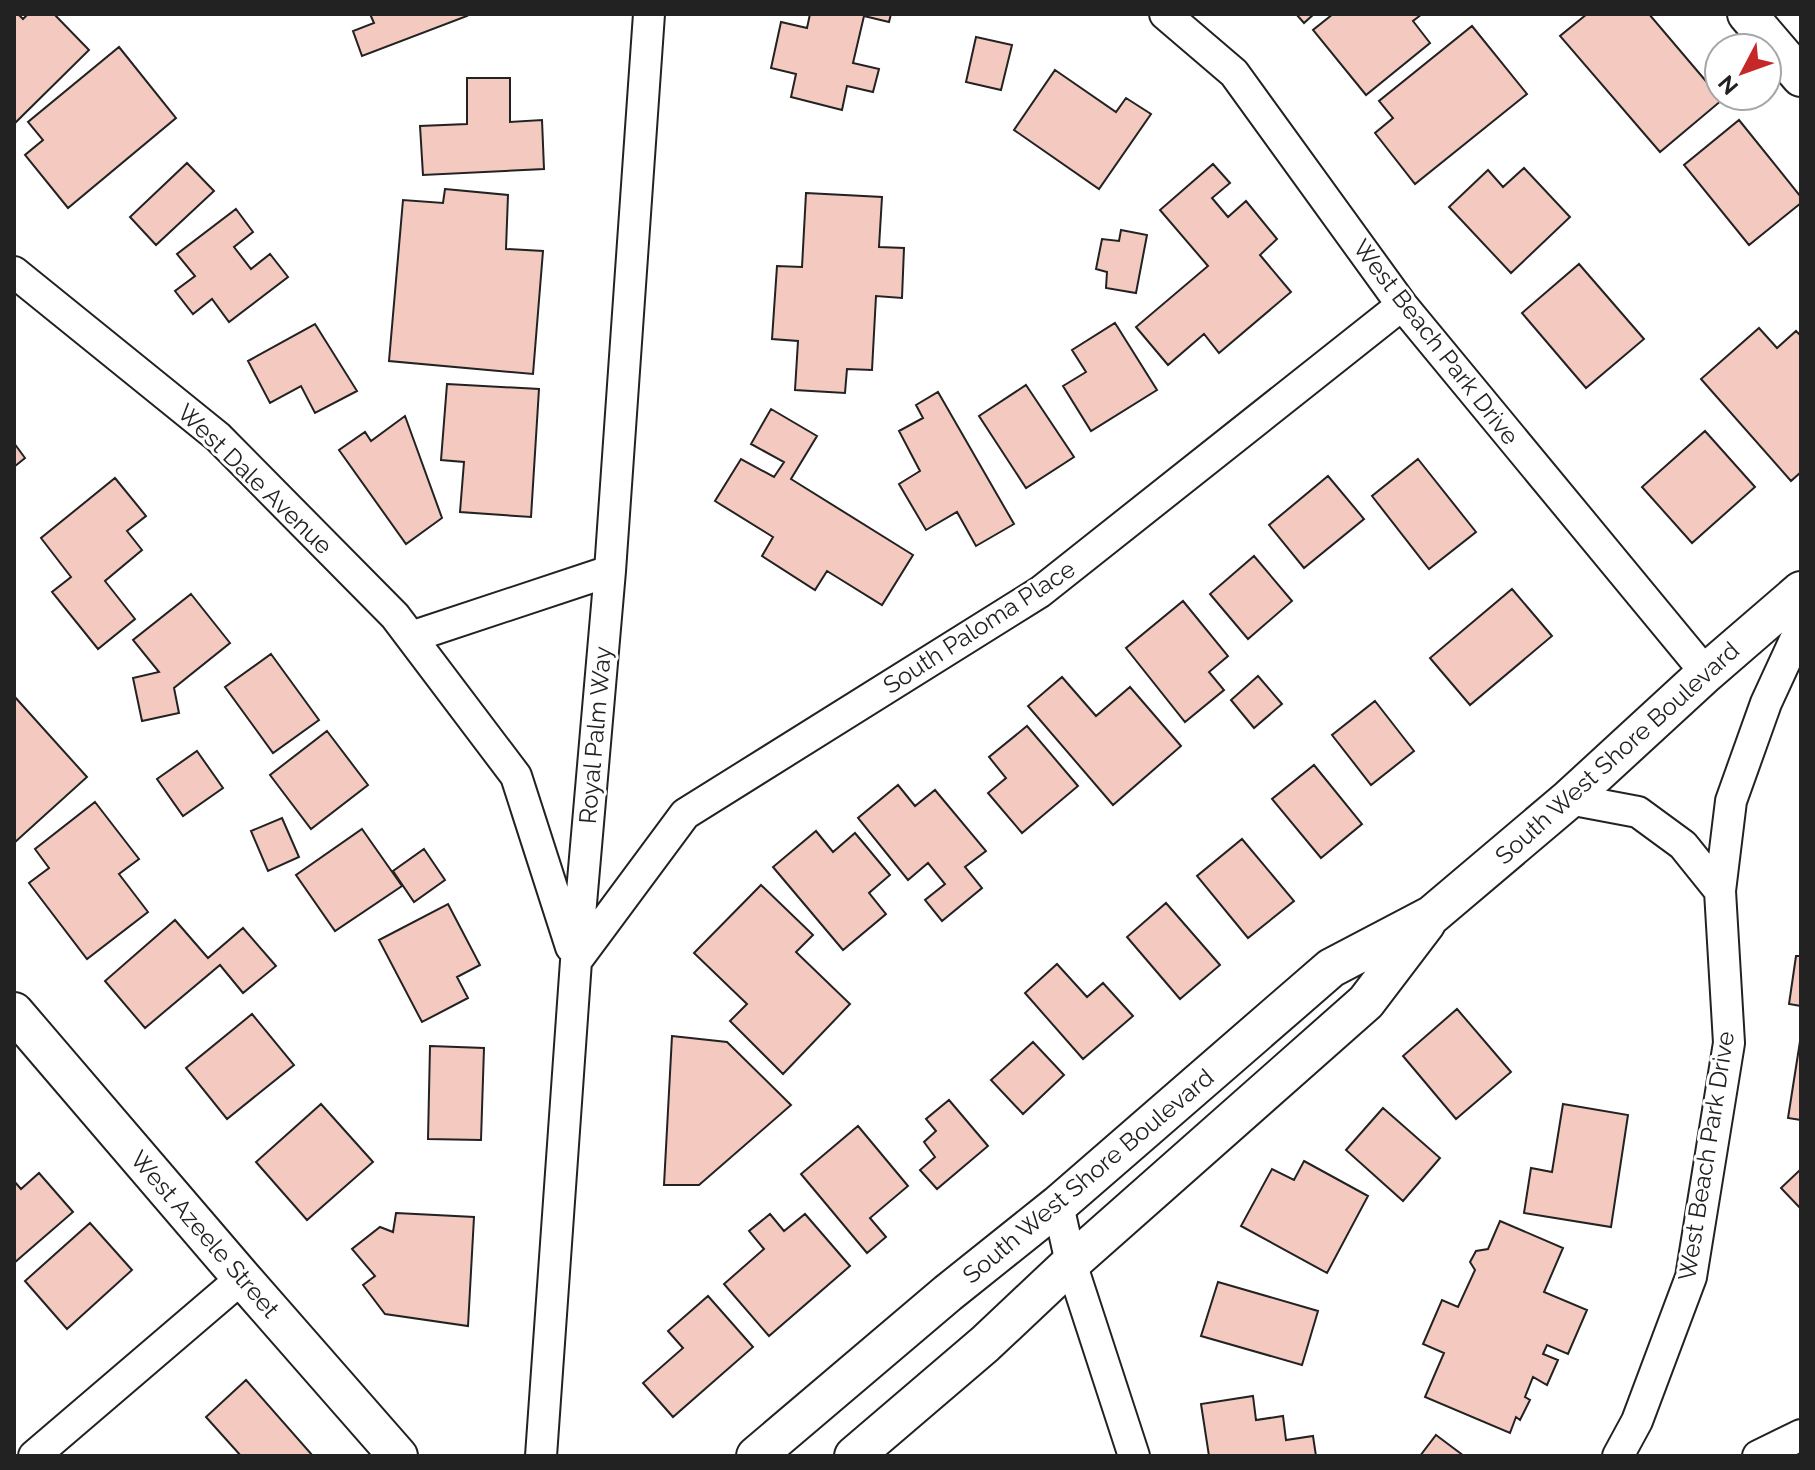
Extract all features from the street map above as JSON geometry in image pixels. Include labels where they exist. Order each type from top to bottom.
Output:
[{"type":"street","name":"Royal Palm Way","points":[[541,1456],[576,961],[610,571],[649,14]]},
{"type":"street","name":"West Beach Park Drive","points":[[1165,14],[1234,73],[1402,305],[1706,673]]},
{"type":"street","points":[[1747,14],[1801,77]]},
{"type":"street","name":"West Dale Avenue","points":[[14,272],[218,437],[395,616],[516,776],[576,961]]},
{"type":"street","name":"South Paloma Place","points":[[576,961],[685,814],[1040,592],[1402,305]]},
{"type":"street","points":[[411,637],[610,571]]},
{"type":"street","name":"South West Shore Boulevard","points":[[854,1456],[985,1344],[1071,1263],[1366,1002],[1432,915],[1569,799],[1801,591]]},
{"type":"street","name":"West Beach Park Drive","points":[[1618,1456],[1637,1421],[1691,1277],[1729,1043],[1720,891],[1731,801],[1766,703],[1801,627]]},
{"type":"street","points":[[1569,799],[1638,812],[1683,845],[1720,891]]},
{"type":"street","name":"South West Shore Boulevard","points":[[756,1456],[948,1293],[1058,1205],[1331,968],[1432,915]]},
{"type":"street","name":"West Azeele Street","points":[[14,1012],[398,1456]]},
{"type":"street","points":[[1058,1205],[1071,1263],[1134,1456]]},
{"type":"street","points":[[34,1456],[242,1278]]},
{"type":"street","points":[[1758,1456],[1801,1435]]},
{"type":"building","points":[[14,14],[23,19],[28,14],[54,14],[89,50],[14,124]]},
{"type":"building","points":[[370,14],[467,16],[362,56],[353,31],[374,23]]},
{"type":"building","points":[[810,14],[891,14],[889,22],[864,16],[853,63],[879,69],[873,92],[847,86],[842,110],[791,97],[796,74],[771,68],[781,22],[807,28]]},
{"type":"building","points":[[1296,14],[1314,14],[1304,23]]},
{"type":"building","points":[[1333,14],[1422,14],[1413,21],[1430,43],[1366,95],[1313,30]]},
{"type":"building","points":[[1587,14],[1649,14],[1703,78],[1703,112],[1708,112],[1660,152],[1560,36]]},
{"type":"building","points":[[1472,26],[1527,94],[1415,184],[1375,133],[1393,118],[1379,101]]},
{"type":"building","points":[[976,37],[1012,45],[1001,90],[966,82]]},
{"type":"building","points":[[119,47],[176,118],[68,208],[25,155],[43,140],[28,122]]},
{"type":"building","points":[[1055,70],[1116,112],[1126,98],[1151,114],[1099,189],[1014,130]]},
{"type":"building","points":[[467,78],[510,78],[510,122],[542,120],[544,169],[423,175],[420,126],[467,124]]},
{"type":"building","points":[[1739,120],[1801,197],[1801,203],[1749,245],[1684,165]]},
{"type":"building","points":[[187,163],[214,191],[156,245],[130,217]]},
{"type":"building","points":[[1213,164],[1230,183],[1212,198],[1228,217],[1246,201],[1277,239],[1260,255],[1291,292],[1219,353],[1204,334],[1168,365],[1136,327],[1208,266],[1160,210]]},
{"type":"building","points":[[1524,168],[1570,217],[1511,273],[1449,207],[1488,170],[1503,187]]},
{"type":"building","points":[[445,189],[508,195],[506,249],[543,251],[533,374],[389,361],[403,200],[443,203]]},
{"type":"building","points":[[806,193],[882,197],[879,247],[904,248],[902,298],[876,296],[872,370],[847,369],[845,393],[795,390],[798,341],[772,339],[777,266],[802,267]]},
{"type":"building","points":[[236,209],[253,232],[234,247],[251,269],[270,254],[288,277],[229,322],[212,299],[193,314],[175,291],[195,276],[177,254]]},
{"type":"building","points":[[1121,230],[1147,235],[1136,293],[1106,288],[1107,272],[1096,269],[1102,239],[1119,241]]},
{"type":"building","points":[[1579,264],[1644,339],[1586,388],[1522,313]]},
{"type":"building","points":[[1115,323],[1157,390],[1091,431],[1063,386],[1086,372],[1072,350]]},
{"type":"building","points":[[315,324],[357,391],[315,413],[301,386],[270,403],[248,361]]},
{"type":"building","points":[[1759,328],[1777,348],[1796,331],[1801,336],[1801,472],[1791,481],[1701,379]]},
{"type":"building","points":[[447,384],[539,389],[531,517],[460,512],[464,462],[441,460]]},
{"type":"building","points":[[1026,385],[1074,457],[1026,488],[979,416]]},
{"type":"building","points":[[938,392],[1014,524],[976,546],[957,512],[926,530],[899,484],[920,471],[899,431],[923,418],[916,405]]},
{"type":"building","points":[[771,409],[817,436],[791,479],[913,555],[882,605],[827,571],[815,590],[762,556],[773,537],[715,501],[741,459],[774,477],[784,462],[751,444]]},
{"type":"building","points":[[405,416],[442,518],[406,544],[339,450],[365,432],[371,441]]},
{"type":"building","points":[[1705,431],[1755,487],[1692,543],[1642,487]]},
{"type":"building","points":[[14,443],[25,458],[14,467]]},
{"type":"building","points":[[1418,459],[1476,532],[1429,569],[1372,496]]},
{"type":"building","points":[[1328,476],[1364,519],[1304,568],[1269,525]]},
{"type":"building","points":[[115,478],[146,516],[127,531],[142,550],[105,581],[135,619],[98,649],[52,592],[71,577],[41,538]]},
{"type":"building","points":[[1254,556],[1292,601],[1248,639],[1210,594]]},
{"type":"building","points":[[1512,589],[1552,636],[1470,705],[1430,658]]},
{"type":"building","points":[[191,594],[230,643],[174,688],[179,713],[142,721],[133,678],[159,672],[133,640]]},
{"type":"building","points":[[1183,601],[1228,656],[1209,672],[1224,690],[1185,722],[1126,648]]},
{"type":"building","points":[[271,654],[319,720],[273,753],[225,687]]},
{"type":"building","points":[[1258,676],[1282,704],[1254,728],[1231,700]]},
{"type":"building","points":[[1062,677],[1096,716],[1130,687],[1181,746],[1113,805],[1028,706]]},
{"type":"building","points":[[14,696],[87,777],[14,843]]},
{"type":"building","points":[[1375,701],[1414,751],[1371,785],[1332,735]]},
{"type":"building","points":[[1027,726],[1078,786],[1022,833],[988,793],[1006,778],[989,757]]},
{"type":"building","points":[[327,731],[368,785],[311,829],[270,775]]},
{"type":"building","points":[[197,751],[223,788],[183,816],[157,779]]},
{"type":"building","points":[[1314,765],[1362,824],[1321,858],[1272,799]]},
{"type":"building","points":[[898,785],[915,806],[935,790],[986,851],[965,867],[982,888],[942,921],[925,900],[945,884],[928,863],[908,880],[858,818]]},
{"type":"building","points":[[95,802],[139,859],[119,874],[148,912],[87,959],[29,883],[49,868],[35,849]]},
{"type":"building","points":[[282,818],[299,857],[268,871],[251,831]]},
{"type":"building","points":[[362,829],[402,886],[335,931],[296,875]]},
{"type":"building","points":[[816,831],[833,852],[855,833],[890,875],[869,893],[886,914],[843,950],[773,867]]},
{"type":"building","points":[[1242,839],[1294,901],[1248,938],[1197,876]]},
{"type":"building","points":[[424,849],[445,880],[414,902],[393,871]]},
{"type":"building","points":[[761,885],[813,935],[796,952],[850,1004],[783,1074],[730,1021],[747,1004],[694,953]]},
{"type":"building","points":[[1166,903],[1220,965],[1180,999],[1127,937]]},
{"type":"building","points":[[448,904],[480,965],[457,977],[468,998],[422,1022],[379,940]]},
{"type":"building","points":[[175,920],[208,958],[243,928],[276,966],[243,993],[220,965],[145,1028],[105,981]]},
{"type":"building","points":[[1796,956],[1801,956],[1801,1006],[1789,1004]]},
{"type":"building","points":[[1057,964],[1087,997],[1103,983],[1133,1016],[1083,1059],[1025,993]]},
{"type":"building","points":[[1457,1009],[1511,1072],[1456,1119],[1403,1056]]},
{"type":"building","points":[[252,1014],[294,1065],[227,1119],[186,1068]]},
{"type":"building","points":[[1801,1035],[1801,1120],[1788,1118]]},
{"type":"building","points":[[672,1036],[727,1042],[791,1105],[699,1185],[664,1185]]},
{"type":"building","points":[[1033,1042],[1064,1075],[1023,1114],[991,1080]]},
{"type":"building","points":[[430,1046],[484,1048],[481,1140],[428,1139]]},
{"type":"building","points":[[949,1100],[988,1146],[937,1189],[920,1170],[935,1157],[924,1142],[936,1131],[926,1119]]},
{"type":"building","points":[[321,1104],[373,1162],[307,1220],[256,1162]]},
{"type":"building","points":[[1563,1104],[1628,1115],[1611,1227],[1524,1213],[1531,1168],[1552,1172]]},
{"type":"building","points":[[1383,1108],[1440,1158],[1403,1201],[1346,1150]]},
{"type":"building","points":[[858,1126],[908,1186],[870,1218],[886,1237],[867,1253],[801,1174]]},
{"type":"building","points":[[1304,1161],[1368,1196],[1327,1273],[1241,1226],[1272,1169],[1294,1180]]},
{"type":"building","points":[[1801,1169],[1801,1209],[1781,1188]]},
{"type":"building","points":[[39,1173],[73,1212],[14,1263],[14,1181],[21,1189]]},
{"type":"building","points":[[396,1213],[474,1217],[468,1326],[385,1314],[363,1285],[375,1276],[352,1249],[380,1227],[393,1232]]},
{"type":"building","points":[[770,1214],[784,1231],[805,1214],[850,1266],[769,1336],[724,1284],[764,1249],[749,1231]]},
{"type":"building","points":[[1500,1221],[1563,1248],[1544,1292],[1587,1310],[1568,1354],[1547,1345],[1543,1354],[1558,1360],[1547,1385],[1533,1377],[1525,1397],[1530,1400],[1520,1420],[1516,1417],[1510,1433],[1425,1397],[1444,1353],[1423,1344],[1442,1300],[1458,1307],[1475,1270],[1470,1262],[1476,1251],[1488,1249]]},
{"type":"building","points":[[90,1223],[132,1270],[67,1329],[25,1281]]},
{"type":"building","points":[[1218,1282],[1318,1311],[1302,1365],[1201,1336]]},
{"type":"building","points":[[708,1296],[753,1347],[673,1417],[643,1383],[683,1348],[668,1331]]},
{"type":"building","points":[[246,1380],[313,1456],[241,1456],[206,1417]]},
{"type":"building","points":[[1253,1396],[1256,1420],[1283,1416],[1286,1440],[1313,1436],[1316,1456],[1209,1456],[1201,1404]]},
{"type":"building","points":[[1436,1435],[1464,1456],[1420,1456]]}]
